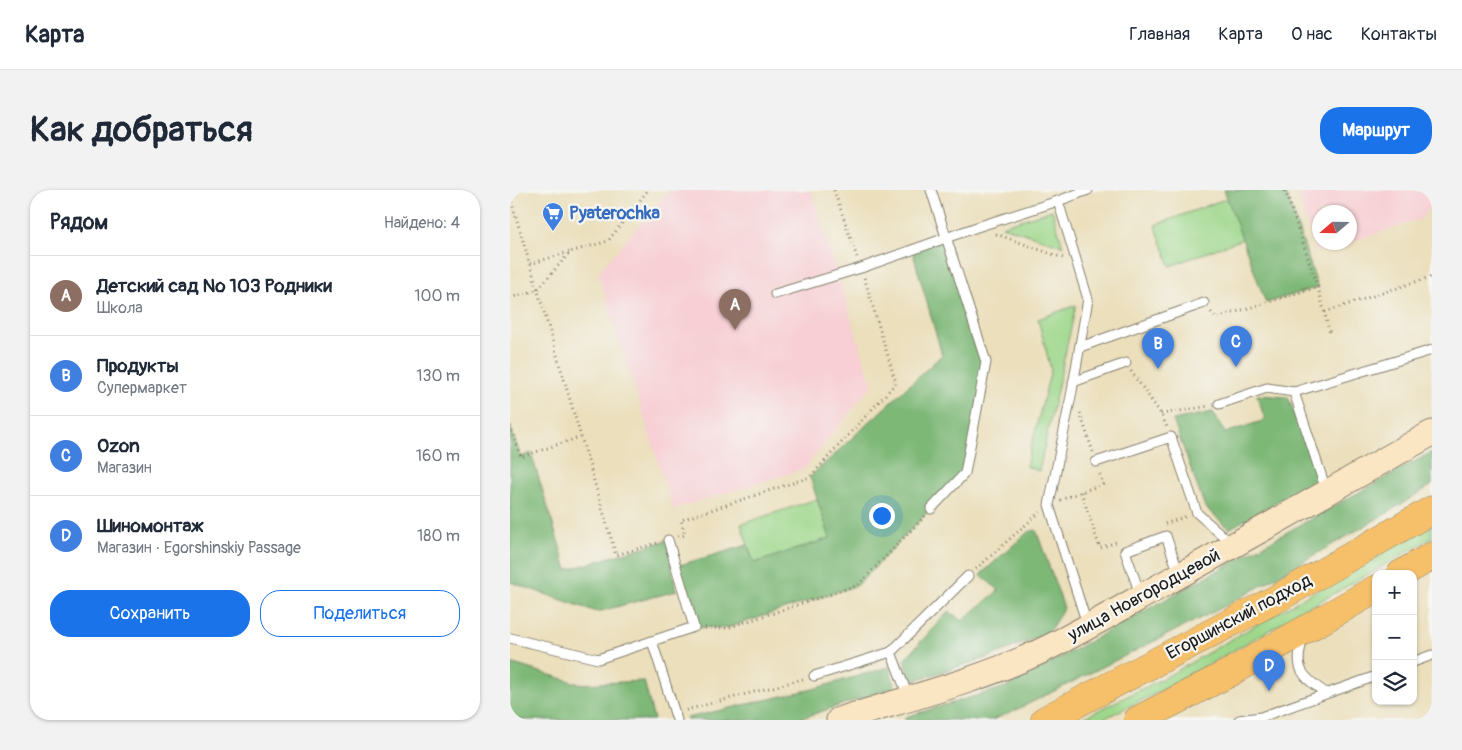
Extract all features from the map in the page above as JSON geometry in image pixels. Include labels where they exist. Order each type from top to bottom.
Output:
[{"type":"main road","name":"Егоршинский подход","points":[[1045,720],[1276,599],[1432,510]]},
{"type":"main road","points":[[1408,570],[1432,556]]},
{"type":"main road","points":[[1138,720],[1233,671],[1372,591]]},
{"type":"street","name":"улица Новгородцевой","points":[[839,720],[1001,668],[1038,652],[1088,627],[1234,546],[1432,433]]},
{"type":"lane","points":[[931,190],[986,362],[965,473],[931,509]]},
{"type":"lane","points":[[775,294],[861,268],[1088,190]]},
{"type":"lane","points":[[1058,201],[1088,299],[1049,505],[1088,627]]},
{"type":"lane","points":[[1080,347],[1204,303]]},
{"type":"lane","points":[[1219,404],[1267,388],[1294,392],[1432,350]]},
{"type":"lane","points":[[1073,382],[1126,363]]},
{"type":"lane","points":[[1294,392],[1327,493]]},
{"type":"lane","points":[[1096,462],[1171,437],[1197,512],[1234,546]]},
{"type":"lane","points":[[1141,597],[1125,550],[1166,536],[1180,575]]},
{"type":"lane","points":[[510,638],[598,659],[694,627],[668,540]]},
{"type":"lane","points":[[814,676],[891,652],[968,576]]},
{"type":"lane","points":[[1306,630],[1300,649],[1299,668],[1311,682],[1326,693]]},
{"type":"lane","points":[[652,641],[677,717]]},
{"type":"lane","points":[[891,652],[909,699]]},
{"type":"lane","points":[[1417,661],[1432,655]]},
{"type":"lane","points":[[1239,720],[1261,717],[1372,677]]},
{"type":"path","points":[[530,264],[608,241],[648,190]]},
{"type":"path","points":[[510,197],[616,555],[685,535],[681,520],[810,477],[896,383],[861,268],[834,190]]},
{"type":"path","points":[[1285,190],[1318,287],[1330,334]]},
{"type":"path","points":[[977,227],[1077,263]]},
{"type":"path","points":[[510,298],[537,290],[570,252]]},
{"type":"path","points":[[1325,312],[1432,274]]},
{"type":"path","points":[[1204,303],[1216,318],[1318,287]]},
{"type":"path","points":[[1126,363],[1161,414],[1171,437]]},
{"type":"path","points":[[1161,414],[1219,404]]},
{"type":"path","points":[[510,426],[521,457],[580,437]]},
{"type":"path","points":[[1081,492],[1100,548],[1126,538]]},
{"type":"path","points":[[694,627],[727,628],[858,585],[931,509]]},
{"type":"path","points":[[1162,525],[1197,512]]},
{"type":"path","points":[[677,717],[814,676]]},
{"type":"shaded area","points":[[677,190],[811,190],[872,385],[804,469],[673,509],[598,273],[667,193]]},
{"type":"shaded area","points":[[1296,190],[1432,190],[1432,204],[1421,219],[1357,240],[1357,205],[1312,205],[1312,240]]},
{"type":"green space","points":[[1224,190],[1285,190],[1318,287],[1266,303]]},
{"type":"green space","points":[[1228,198],[1243,239],[1170,266],[1155,225]]},
{"type":"green space","points":[[1052,210],[1063,246],[1002,226]]},
{"type":"green space","points":[[947,238],[986,362],[965,473],[858,585],[727,628],[694,627],[676,566],[748,545],[754,563],[830,538],[810,477],[942,355],[912,250]]},
{"type":"green space","points":[[1076,305],[1039,471],[1026,466],[1051,370],[1038,319]]},
{"type":"green space","points":[[1257,395],[1288,397],[1318,478],[1229,529],[1205,507],[1173,420],[1213,412],[1225,433],[1265,420]]},
{"type":"green space","points":[[510,426],[521,457],[531,453],[567,570],[668,540],[676,591],[597,612],[510,582]]},
{"type":"green space","points":[[1432,452],[1432,485],[1231,603],[1012,712],[992,720],[905,720],[905,717],[1009,686]]},
{"type":"green space","points":[[817,499],[830,538],[754,564],[741,524]]},
{"type":"green space","points":[[1432,524],[1432,538],[1376,570],[1372,570],[1372,572],[1169,687],[1101,720],[1079,720],[1166,677]]},
{"type":"green space","points":[[1036,530],[1064,608],[1048,633],[989,657],[912,681],[904,660],[949,611],[962,621],[999,590],[980,575],[1028,532]]},
{"type":"green space","points":[[510,663],[580,684],[644,681],[654,720],[510,720]]},
{"type":"green space","points":[[889,667],[895,687],[796,720],[687,720],[687,718],[813,689]]},
{"type":"place","name":"Pyaterochka","points":[[553,232]]},
{"type":"place","name":"Детский сад № 103 Родники","points":[[735,330]]},
{"type":"place","name":"Ozon","points":[[1236,367]]},
{"type":"place","name":"Продукты","points":[[1158,369]]},
{"type":"place","name":"Шиномонтаж","points":[[1269,691]]}]
